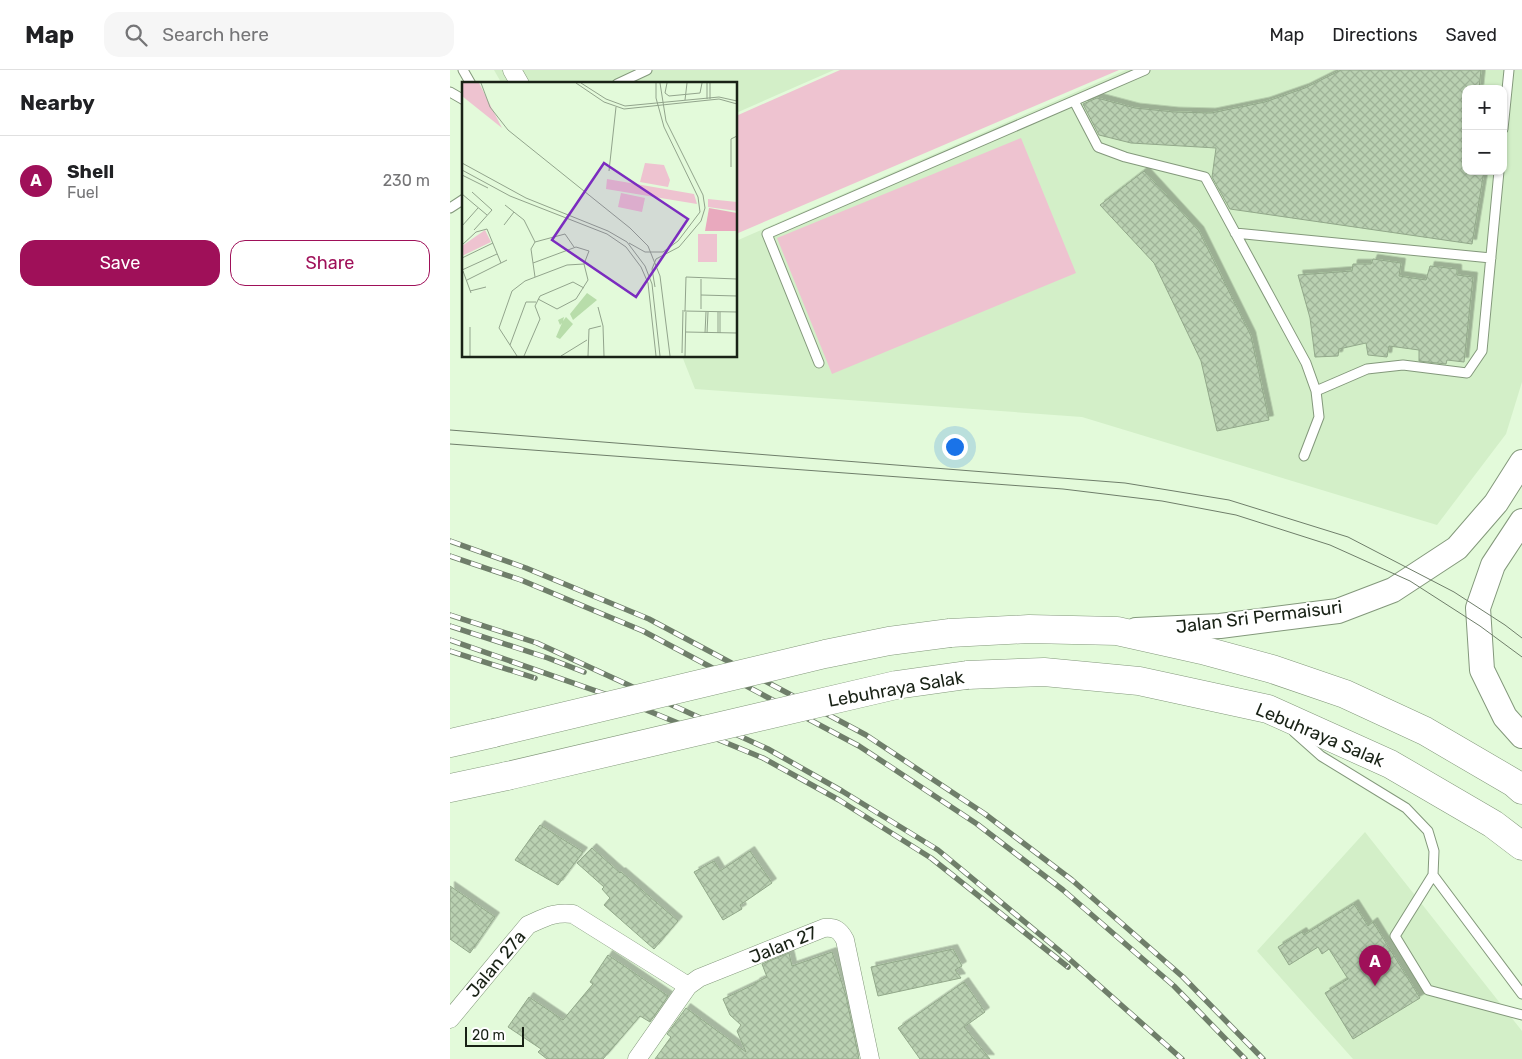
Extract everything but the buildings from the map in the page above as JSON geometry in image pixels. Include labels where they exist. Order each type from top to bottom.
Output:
[{"type":"highway","points":[[450,743],[825,654],[890,641],[950,633],[1029,629],[1117,631],[1202,650],[1272,669],[1345,694],[1425,731],[1514,783],[1522,790]]},
{"type":"highway","name":"Lebuhraya Salak","points":[[450,788],[896,685],[967,675],[1044,672],[1139,681],[1268,709],[1390,764],[1493,824],[1522,846]]},
{"type":"main road","name":"Jalan Sri Permaisuri","points":[[1117,631],[1220,626],[1338,611],[1393,590],[1457,548],[1496,502],[1522,462]]},
{"type":"main road","points":[[1522,521],[1493,565],[1478,608],[1482,670],[1505,717],[1522,736]]},
{"type":"street","points":[[512,70],[519,82]]},
{"type":"street","name":"Jalan 27a","points":[[450,1019],[528,925],[546,916],[559,913],[573,914],[688,986]]},
{"type":"street","name":"Jalan 27","points":[[636,1059],[688,986],[699,978],[824,928],[832,927],[841,932],[845,940],[870,1059]]},
{"type":"lane","points":[[463,70],[469,82]]},
{"type":"lane","points":[[621,82],[647,70]]},
{"type":"lane","points":[[819,364],[767,234],[1145,70]]},
{"type":"lane","points":[[1507,90],[1509,70]]},
{"type":"lane","points":[[450,92],[462,99]]},
{"type":"lane","points":[[1074,101],[1098,146],[1125,157],[1205,177],[1306,363],[1316,390],[1319,417],[1304,456]]},
{"type":"lane","points":[[1316,390],[1367,369],[1404,365],[1467,373],[1482,351],[1499,175]]},
{"type":"lane","points":[[450,208],[462,200]]},
{"type":"lane","points":[[1236,233],[1491,258]]},
{"type":"lane","points":[[1268,709],[1321,756],[1406,808],[1428,831],[1434,851],[1433,875],[1396,936],[1428,990],[1522,1015]]},
{"type":"lane","points":[[1433,875],[1522,994]]},
{"type":"shaded area","points":[[494,70],[834,70],[738,112],[738,82],[501,82]]},
{"type":"shaded area","points":[[840,70],[1119,70],[738,233],[738,115]]},
{"type":"shaded area","points":[[1126,70],[1522,70],[1522,382],[1506,434],[1437,525],[1082,417],[695,389],[683,358],[738,358],[738,240]]},
{"type":"shaded area","points":[[1021,138],[1076,273],[832,374],[777,238]]},
{"type":"shaded area","points":[[1365,832],[1522,1031],[1522,1059],[1353,1059],[1257,951]]},
{"type":"tram line","points":[[450,430],[1125,483],[1229,500],[1348,537],[1454,592],[1522,638]]},
{"type":"tram line","points":[[450,444],[1063,489],[1162,501],[1236,515],[1330,545],[1410,581],[1480,626],[1522,657]]},
{"type":"railway","points":[[450,541],[526,568],[649,619],[866,735],[985,814],[1072,880],[1183,977],[1263,1059]]},
{"type":"railway","points":[[450,556],[521,580],[643,631],[859,746],[977,824],[1063,890],[1174,986],[1245,1059]]},
{"type":"railway","points":[[450,615],[537,643],[768,749],[842,791],[938,850],[1067,957],[1182,1059]]},
{"type":"railway","points":[[450,626],[548,658],[584,672]]},
{"type":"railway","points":[[450,640],[622,700],[763,758],[839,800],[931,858],[1068,967]]},
{"type":"railway","points":[[450,651],[535,678]]},
{"type":"place","name":"Shell","points":[[1375,986]]}]
